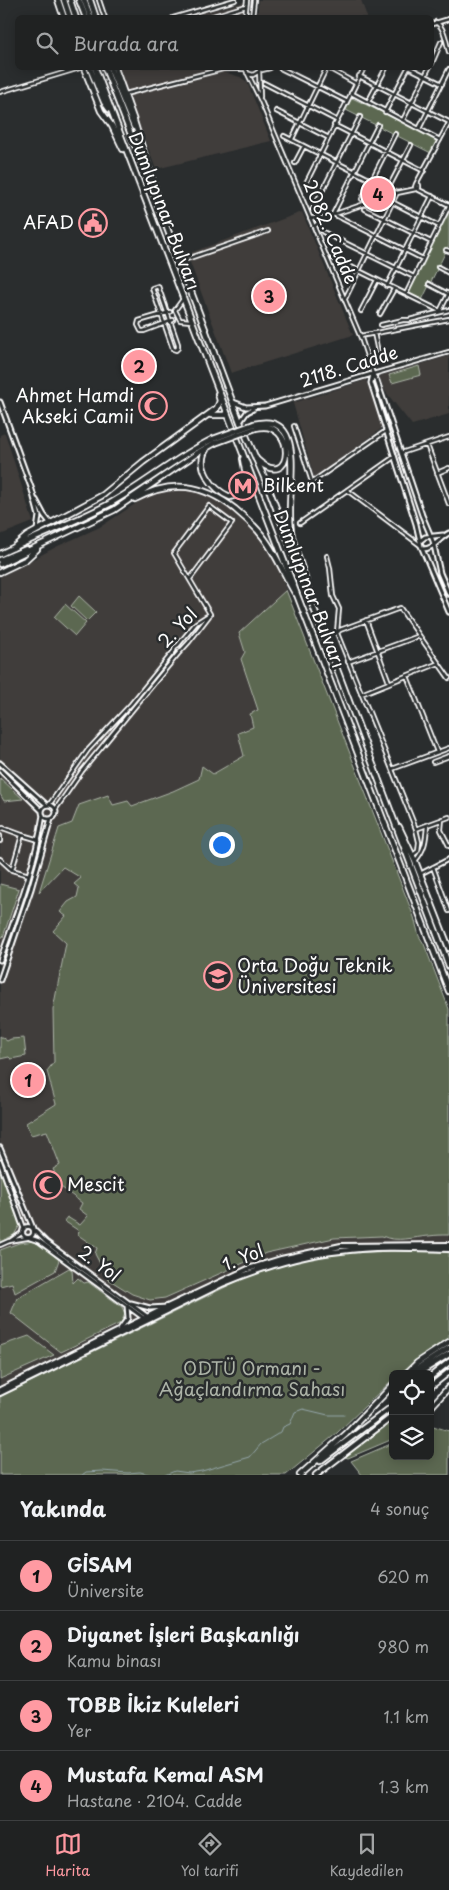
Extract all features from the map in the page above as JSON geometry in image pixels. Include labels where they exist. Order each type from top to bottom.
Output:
[{"type":"main road","points":[[58,0],[63,15]]},
{"type":"main road","points":[[64,0],[69,15]]},
{"type":"main road","points":[[70,0],[75,15]]},
{"type":"main road","points":[[79,0],[85,15]]},
{"type":"main road","points":[[84,0],[90,15]]},
{"type":"main road","points":[[90,0],[95,15]]},
{"type":"main road","points":[[85,70],[101,111],[109,122],[131,164]]},
{"type":"main road","name":"Dumlupınar Bulvarı","points":[[91,70],[104,102],[112,112]]},
{"type":"main road","name":"Dumlupınar Bulvarı","points":[[96,70],[449,991]]},
{"type":"main road","name":"Dumlupınar Bulvarı","points":[[106,70],[240,422],[267,484],[449,966]]},
{"type":"main road","points":[[111,70],[140,142]]},
{"type":"main road","name":"Dumlupınar Bulvarı","points":[[115,70],[125,94],[152,175],[158,204]]},
{"type":"main road","points":[[13,548],[27,536],[103,495],[143,462],[209,415],[217,408],[220,401],[216,386]]},
{"type":"main road","points":[[209,415],[227,415]]},
{"type":"main road","points":[[0,554],[81,518],[109,503],[196,447],[263,422],[278,426],[286,434],[291,445],[291,532],[304,571],[311,603]]},
{"type":"main road","points":[[254,457],[268,468],[276,469],[282,466],[286,456],[286,444],[282,436],[267,427],[255,426]]},
{"type":"main road","points":[[214,441],[205,452],[205,473],[215,488],[230,496],[242,493],[247,485],[247,475],[241,450]]},
{"type":"main road","points":[[114,510],[214,441]]},
{"type":"main road","points":[[0,564],[161,488],[193,487],[213,494],[248,520],[260,532],[273,551],[297,597]]},
{"type":"main road","points":[[0,560],[76,529]]},
{"type":"main road","points":[[0,572],[25,560],[43,544]]},
{"type":"main road","points":[[390,810],[413,856],[449,948]]},
{"type":"main road","name":"1. Yol","points":[[0,1392],[167,1307],[248,1269],[281,1259],[341,1246],[449,1245]]},
{"type":"main road","name":"1. Yol","points":[[64,1360],[115,1333],[222,1284],[282,1262],[342,1250],[402,1246],[449,1249]]},
{"type":"main road","points":[[411,1370],[417,1363],[449,1342]]},
{"type":"main road","points":[[413,1370],[449,1348]]},
{"type":"main road","points":[[423,1370],[449,1354]]},
{"type":"main road","points":[[434,1374],[449,1362]]},
{"type":"main road","points":[[434,1384],[449,1372]]},
{"type":"main road","points":[[434,1404],[449,1387]]},
{"type":"main road","points":[[300,1475],[346,1434],[389,1389]]},
{"type":"main road","points":[[300,1475],[389,1409]]},
{"type":"main road","points":[[316,1475],[389,1419]]},
{"type":"street","points":[[99,0],[104,15]]},
{"type":"street","points":[[183,15],[235,0]]},
{"type":"street","points":[[245,15],[247,0]]},
{"type":"street","points":[[252,15],[254,0]]},
{"type":"street","points":[[216,15],[246,6]]},
{"type":"street","points":[[436,22],[449,18]]},
{"type":"street","points":[[436,22],[440,24],[449,52]]},
{"type":"street","points":[[434,58],[442,42]]},
{"type":"street","points":[[419,129],[449,69]]},
{"type":"street","points":[[0,92],[73,70]]},
{"type":"street","points":[[125,94],[219,70]]},
{"type":"street","name":"2082. Cadde","points":[[245,70],[261,101],[345,299],[373,374]]},
{"type":"street","points":[[246,73],[250,75],[255,74],[258,70]]},
{"type":"street","name":"2082. Cadde","points":[[259,70],[258,84],[261,101]]},
{"type":"street","points":[[284,70],[346,101]]},
{"type":"street","points":[[292,139],[326,70]]},
{"type":"street","points":[[331,70],[355,83]]},
{"type":"street","points":[[305,185],[363,70]]},
{"type":"street","points":[[368,102],[385,70]]},
{"type":"street","points":[[385,112],[393,93],[408,70]]},
{"type":"street","points":[[414,70],[442,84]]},
{"type":"street","points":[[403,120],[428,70]]},
{"type":"street","points":[[310,218],[323,218],[417,186],[449,123],[359,76]]},
{"type":"street","points":[[264,83],[336,120]]},
{"type":"street","points":[[350,93],[440,140]]},
{"type":"street","points":[[276,111],[328,137]]},
{"type":"street","points":[[313,209],[360,117]]},
{"type":"street","points":[[334,125],[424,171]]},
{"type":"street","points":[[333,214],[378,125]]},
{"type":"street","points":[[362,199],[395,134]]},
{"type":"street","points":[[284,136],[397,193]]},
{"type":"street","points":[[388,189],[411,145]]},
{"type":"street","points":[[295,163],[304,146]]},
{"type":"street","points":[[406,294],[449,205],[417,186]]},
{"type":"street","points":[[345,299],[397,193]]},
{"type":"street","points":[[387,286],[432,196]]},
{"type":"street","points":[[393,203],[439,226]]},
{"type":"street","points":[[365,208],[431,242]]},
{"type":"street","points":[[333,214],[423,259]]},
{"type":"street","points":[[314,228],[323,218]]},
{"type":"street","points":[[179,262],[268,231]]},
{"type":"street","points":[[323,232],[414,277]]},
{"type":"street","points":[[333,258],[440,311]]},
{"type":"street","points":[[438,267],[449,273]]},
{"type":"street","points":[[361,311],[377,280]]},
{"type":"street","points":[[429,284],[449,293],[440,311]]},
{"type":"street","points":[[158,286],[169,312],[178,344],[176,350],[173,349],[161,314],[153,287],[158,286]]},
{"type":"street","points":[[380,314],[394,289]]},
{"type":"street","points":[[183,299],[175,310],[178,318],[191,321]]},
{"type":"street","points":[[381,325],[449,310]]},
{"type":"street","points":[[169,312],[139,321],[138,324],[141,331],[144,331],[172,321]]},
{"type":"street","points":[[360,336],[449,319]]},
{"type":"street","points":[[374,333],[379,357]]},
{"type":"street","name":"2118. Cadde","points":[[256,408],[449,352]]},
{"type":"street","points":[[373,374],[378,381],[422,515],[434,545],[440,572],[449,594]]},
{"type":"street","points":[[373,374],[371,383],[422,548],[449,612]]},
{"type":"street","points":[[0,402],[32,490],[44,516],[51,524]]},
{"type":"street","points":[[233,402],[242,406],[256,408]]},
{"type":"street","points":[[240,422],[247,412],[256,408]]},
{"type":"street","points":[[294,426],[312,482],[392,426]]},
{"type":"street","points":[[300,523],[401,453],[449,438]]},
{"type":"street","points":[[427,445],[449,504]]},
{"type":"street","points":[[437,473],[449,468]]},
{"type":"street","points":[[32,490],[39,516],[37,531]]},
{"type":"street","points":[[347,490],[422,548],[430,549],[448,533]]},
{"type":"street","points":[[190,579],[232,522],[209,506],[174,553],[210,614]]},
{"type":"street","points":[[420,541],[425,537],[448,533]]},
{"type":"street","points":[[327,556],[333,596],[339,610],[338,632],[348,662],[416,829],[419,842],[418,851],[413,856]]},
{"type":"street","points":[[338,632],[400,608],[449,678]]},
{"type":"street","name":"2. Yol","points":[[0,960],[29,875],[39,840],[44,808],[88,750],[111,723],[131,704],[175,647],[196,623],[210,614]]},
{"type":"street","name":"2. Yol","points":[[0,977],[30,891],[55,810],[82,771],[203,625],[210,614]]},
{"type":"street","points":[[366,620],[389,682]]},
{"type":"street","points":[[348,662],[419,636]]},
{"type":"street","points":[[178,645],[182,650]]},
{"type":"street","points":[[174,650],[178,654]]},
{"type":"street","points":[[361,694],[439,663]]},
{"type":"street","points":[[407,676],[437,752]]},
{"type":"street","points":[[116,718],[122,724]]},
{"type":"street","points":[[111,723],[117,729]]},
{"type":"street","points":[[391,769],[449,748]]},
{"type":"street","points":[[433,762],[449,756]]},
{"type":"street","points":[[0,763],[55,810]]},
{"type":"street","points":[[0,770],[45,818],[51,818]]},
{"type":"street","points":[[416,829],[449,817]]},
{"type":"street","points":[[442,819],[441,830],[449,846]]},
{"type":"street","points":[[415,861],[423,853],[426,844],[427,825]]},
{"type":"street","points":[[0,829],[3,828],[39,840]]},
{"type":"street","points":[[12,870],[22,835]]},
{"type":"street","points":[[0,836],[0,841]]},
{"type":"street","points":[[0,859],[12,870],[29,875]]},
{"type":"street","points":[[420,874],[449,859]]},
{"type":"street","points":[[433,868],[449,911]]},
{"type":"street","name":"2. Yol","points":[[0,1148],[33,1229],[71,1263]]},
{"type":"street","name":"2. Yol","points":[[0,1162],[24,1235],[28,1238],[39,1240],[147,1318]]},
{"type":"street","points":[[0,1246],[34,1235],[33,1229],[28,1227],[9,1242]]},
{"type":"street","name":"2. Yol","points":[[88,1275],[126,1305],[147,1318]]},
{"type":"street","points":[[121,1298],[138,1306],[150,1308],[167,1307]]},
{"type":"street","points":[[115,1333],[127,1321],[128,1311],[126,1305]]},
{"type":"shaded area","points":[[258,0],[361,0],[366,15],[258,15]]},
{"type":"shaded area","points":[[245,2],[243,15],[195,15]]},
{"type":"shaded area","points":[[119,70],[213,70],[126,92]]},
{"type":"shaded area","points":[[224,72],[240,77],[247,82],[271,141],[156,169],[128,96]]},
{"type":"shaded area","points":[[302,212],[353,335],[231,373],[187,254]]},
{"type":"shaded area","points":[[449,356],[449,414],[412,425],[385,391],[379,376]]},
{"type":"shaded area","points":[[366,380],[382,425],[381,429],[332,466],[314,477],[293,403]]},
{"type":"shaded area","points":[[5,433],[33,522],[0,535],[0,435]]},
{"type":"shaded area","name":"Orta Doğu Teknik Üniversitesi","points":[[172,490],[201,492],[225,505],[249,524],[269,548],[449,1009],[449,1338],[404,1370],[389,1370],[389,1383],[337,1433],[286,1475],[0,1475],[0,577],[56,547],[100,527],[152,493]]},
{"type":"green space","points":[[352,98],[440,140],[433,154],[346,110]]},
{"type":"green space","points":[[449,206],[449,245],[421,302],[406,294]]},
{"type":"green space","points":[[419,366],[421,375],[392,383],[389,375]]},
{"type":"green space","points":[[286,590],[449,1009],[449,1235],[400,1239],[382,1236],[334,1238],[266,1253],[165,1298],[150,1300],[132,1294],[108,1279],[95,1254],[97,1248],[78,1235],[79,1231],[64,1221],[67,1217],[80,1225],[88,1216],[79,1209],[82,1203],[61,1187],[53,1169],[60,1165],[47,1131],[31,1135],[26,1123],[56,1104],[47,1071],[54,1062],[53,1009],[66,943],[53,931],[66,916],[60,912],[68,902],[77,897],[79,888],[74,884],[81,878],[63,867],[39,892],[59,828],[72,823],[79,805],[108,795],[113,805],[128,801],[132,806],[199,779],[202,766],[213,774],[244,756],[238,733],[253,727],[250,714],[258,710],[241,659],[245,652],[239,633]]},
{"type":"green space","points":[[79,596],[96,612],[87,621],[71,606]]},
{"type":"green space","points":[[65,604],[86,623],[75,636],[54,617]]},
{"type":"green space","points":[[0,778],[23,799],[4,801],[0,794]]},
{"type":"green space","points":[[0,884],[19,889],[3,937],[0,937]]},
{"type":"green space","points":[[0,1036],[7,1041],[24,1038],[26,1056],[0,1059]]},
{"type":"green space","points":[[0,1166],[20,1225],[14,1235],[0,1242]]},
{"type":"green space","points":[[34,1241],[42,1245],[59,1260],[55,1271],[15,1293],[12,1283],[0,1286],[0,1250],[19,1243]]},
{"type":"green space","name":"ODTÜ Ormanı - Ağaçlandırma Sahası","points":[[395,1251],[449,1252],[449,1338],[404,1370],[389,1370],[389,1383],[337,1433],[286,1475],[0,1475],[0,1397],[246,1277],[328,1254]]},
{"type":"green space","points":[[69,1268],[72,1270],[73,1283],[78,1278],[84,1283],[88,1282],[122,1307],[125,1314],[121,1323],[61,1352],[11,1313],[17,1298]]},
{"type":"green space","points":[[29,1336],[54,1355],[0,1379],[0,1346]]},
{"type":"green space","points":[[389,1424],[389,1441],[348,1458],[345,1457]]},
{"type":"green space","points":[[434,1426],[449,1431],[449,1475],[362,1475],[351,1461],[389,1445],[389,1460],[434,1460]]},
{"type":"waterway","points":[[157,1475],[165,1475],[175,1471],[189,1473],[202,1471],[250,1457],[261,1444],[281,1432],[283,1427],[290,1424],[295,1412],[303,1409],[328,1415],[344,1415]]},
{"type":"waterway","points":[[82,1475],[86,1472],[102,1471],[140,1472],[152,1475]]},
{"type":"place","name":"Mustafa Kemal ASM","points":[[378,194]]},
{"type":"place","name":"AFAD","points":[[93,223]]},
{"type":"place","name":"TOBB İkiz Kuleleri","points":[[269,296]]},
{"type":"place","name":"Diyanet İşleri Başkanlığı","points":[[139,366]]},
{"type":"place","name":"Ahmet Hamdi Akseki Camii","points":[[153,406]]},
{"type":"place","name":"Bilkent","points":[[243,486]]},
{"type":"place","name":"Orta Doğu Teknik Üniversitesi","points":[[218,976]]},
{"type":"place","name":"GİSAM","points":[[28,1080]]},
{"type":"place","name":"Mescit","points":[[48,1185]]}]
